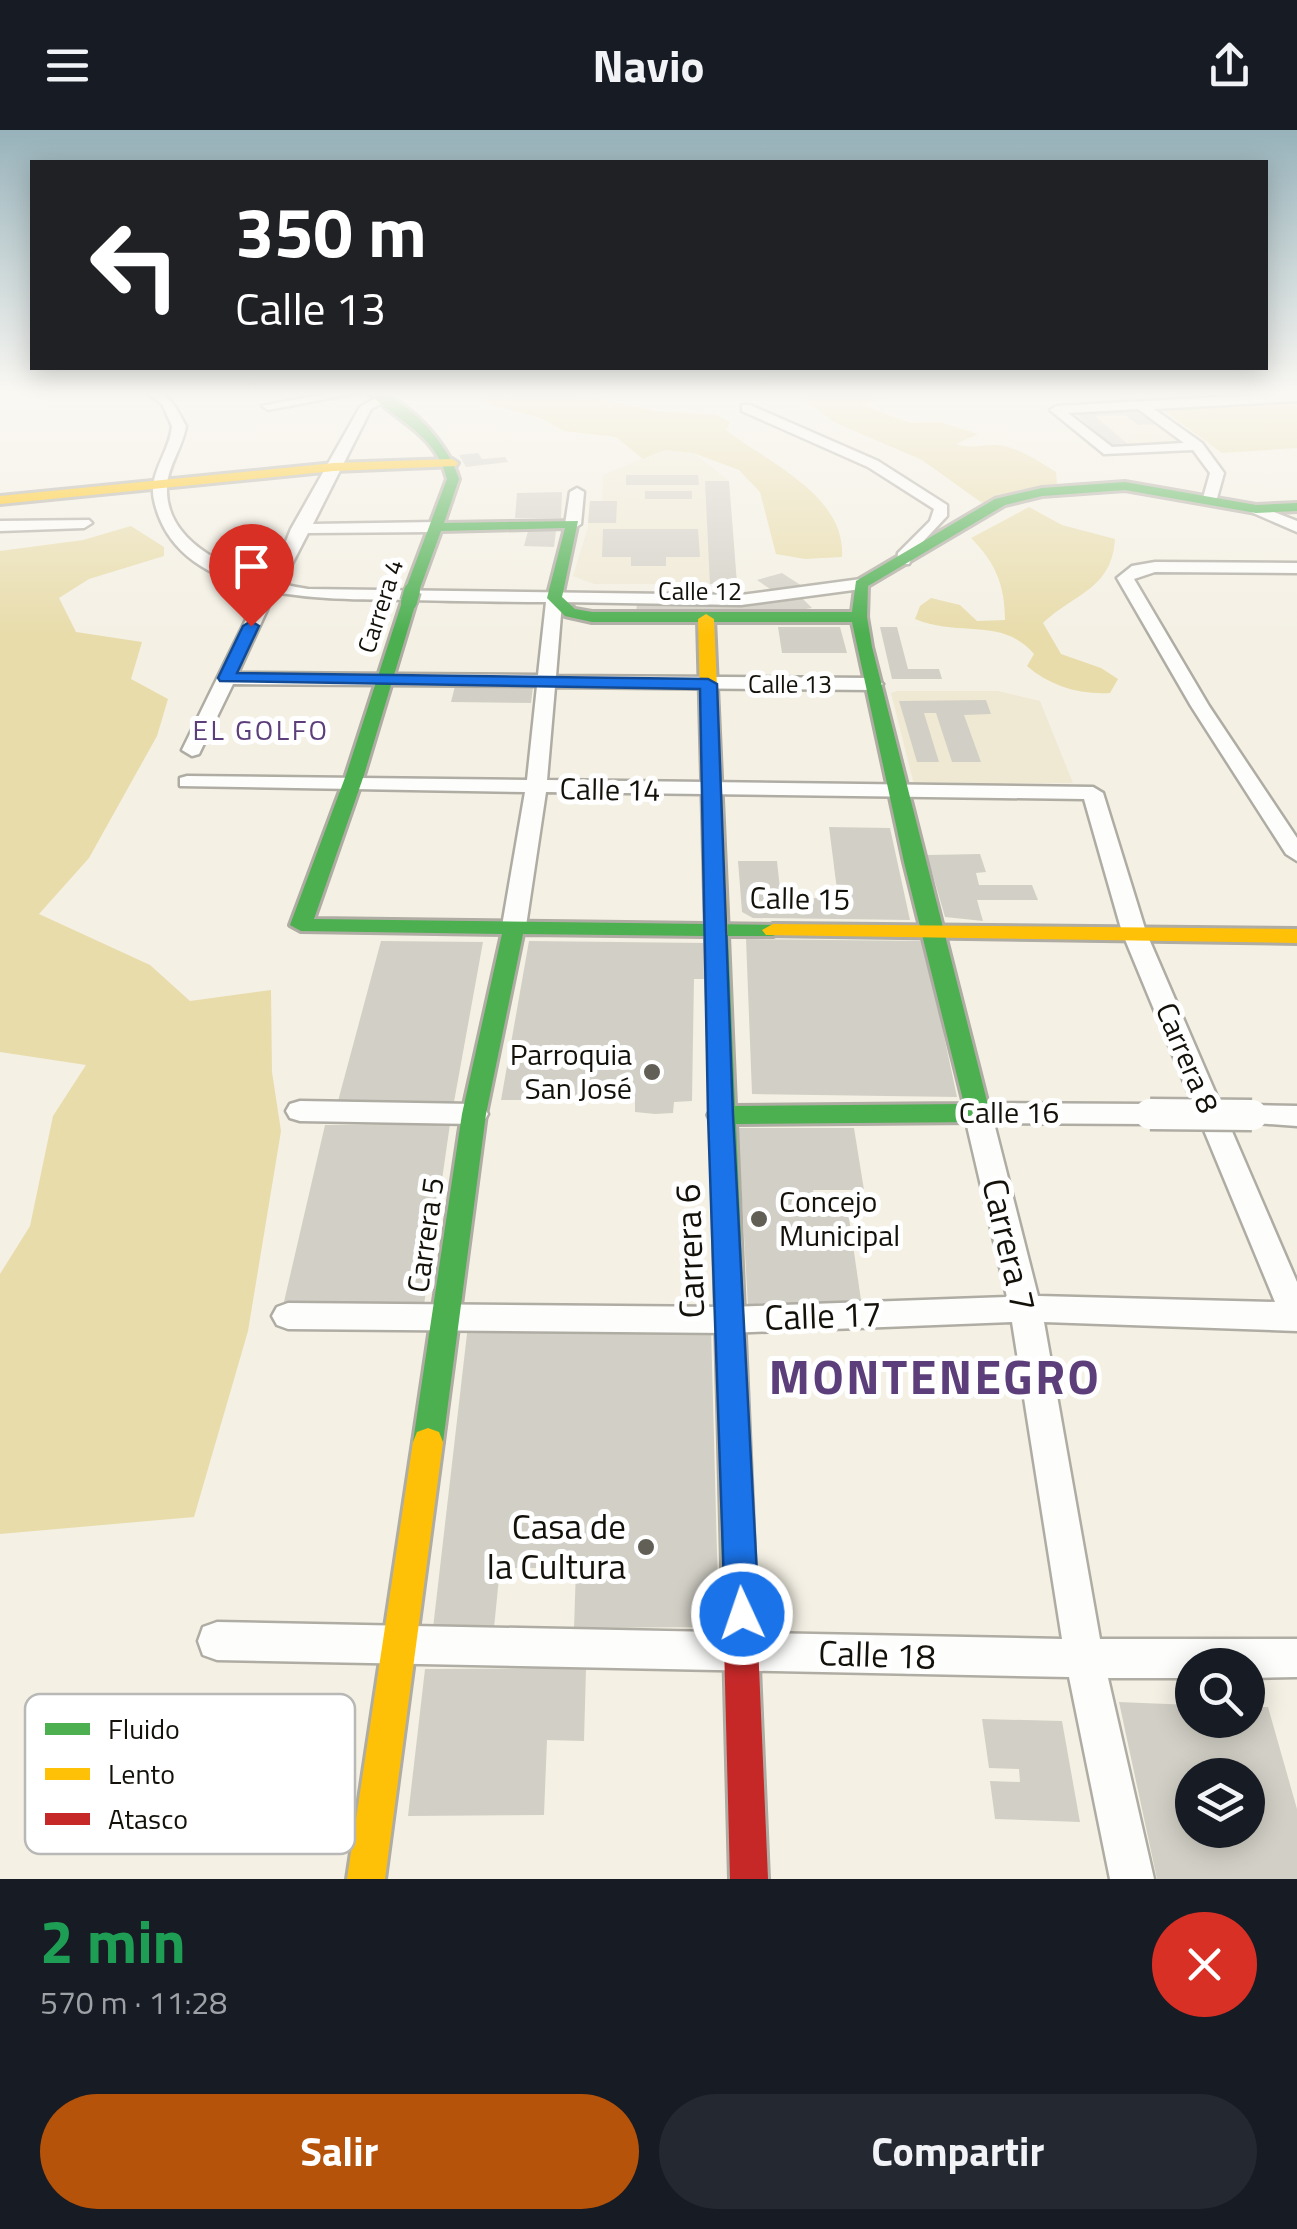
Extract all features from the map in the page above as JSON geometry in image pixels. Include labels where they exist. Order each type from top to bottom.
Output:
[{"type":"main road","points":[[0,500],[284,473]]},
{"type":"main road","name":"Carrera 4","points":[[301,924],[351,786],[452,473]]},
{"type":"main road","points":[[854,617],[862,584],[1000,502],[1060,489],[1125,486],[1210,498],[1256,510],[1297,507]]},
{"type":"main road","points":[[436,528],[573,524]]},
{"type":"main road","name":"Carrera 5","points":[[554,600],[573,524]]},
{"type":"main road","name":"Calle 12","points":[[554,600],[570,613],[592,618],[854,617]]},
{"type":"main road","name":"Carrera 7","points":[[854,617],[874,684],[897,792],[978,1112]]},
{"type":"main road","name":"Carrera 6","points":[[706,619],[749,1879]]},
{"type":"main road","name":"Calle 15","points":[[301,924],[1297,936]]},
{"type":"main road","name":"Carrera 5","points":[[366,1879],[474,1114],[514,926]]},
{"type":"main road","name":"Calle 16","points":[[720,1115],[978,1112]]},
{"type":"street","points":[[164,473],[160,484],[164,512],[183,542],[224,573],[253,584],[308,594],[554,600],[771,599],[862,584]]},
{"type":"street","points":[[286,561],[299,529],[331,473]]},
{"type":"street","points":[[887,473],[942,508],[934,527],[914,541],[903,561]]},
{"type":"street","points":[[1210,498],[1216,473]]},
{"type":"street","name":"Carrera 5","points":[[573,524],[577,492]]},
{"type":"street","points":[[1256,510],[1297,527]]},
{"type":"street","points":[[0,526],[84,523]]},
{"type":"street","points":[[299,529],[436,528]]},
{"type":"street","points":[[1297,568],[1155,567],[1129,574],[1126,582],[1297,854]]},
{"type":"street","points":[[192,750],[264,599]]},
{"type":"street","name":"Carrera 5","points":[[514,926],[536,789],[554,600]]},
{"type":"street","name":"Calle 13","points":[[226,678],[874,684]]},
{"type":"street","name":"Calle 14","points":[[187,782],[711,792],[1093,793]]},
{"type":"street","name":"Carrera 8","points":[[1093,793],[1134,932],[1297,1317]]},
{"type":"street","points":[[300,1110],[474,1114]]},
{"type":"street","name":"Calle 16","points":[[978,1112],[1297,1116]]},
{"type":"street","name":"Carrera 7","points":[[978,1112],[1026,1309],[1085,1661],[1132,1879]]},
{"type":"street","name":"Calle 17","points":[[288,1316],[728,1320],[1026,1309],[1297,1317]]},
{"type":"street","name":"Calle 18","points":[[217,1641],[398,1642],[1085,1661],[1297,1658]]},
{"type":"shaded area","points":[[718,473],[729,481],[737,584],[594,584],[573,576],[588,527],[590,501],[602,501],[603,475]]},
{"type":"shaded area","points":[[742,473],[788,473],[801,483],[831,516],[840,535],[842,557],[805,559],[776,554],[760,492]]},
{"type":"shaded area","points":[[940,473],[1056,473],[1057,485],[1020,490],[982,503]]},
{"type":"shaded area","points":[[1029,507],[1062,525],[1115,539],[1107,569],[1099,580],[1043,623],[1061,654],[1101,668],[1118,679],[1110,693],[1077,691],[1045,679],[1027,666],[1034,654],[1008,635],[915,619],[920,606],[931,598],[960,605],[977,621],[1005,620],[997,575],[971,538]]},
{"type":"shaded area","points":[[131,526],[164,547],[164,556],[89,579],[59,598],[76,632],[142,642],[131,679],[168,699],[157,736],[89,858],[39,914],[150,965],[190,1001],[271,990],[272,1072],[281,1131],[248,1331],[194,1517],[0,1534],[0,1274],[30,1226],[53,1116],[86,1065],[0,1052],[0,551],[83,540]]},
{"type":"shaded area","points":[[998,691],[1040,701],[1073,783],[914,785],[891,693]]},
{"type":"building","points":[[626,475],[698,475],[699,485],[626,485]]},
{"type":"building","points":[[705,481],[729,481],[737,584],[710,584]]},
{"type":"building","points":[[645,491],[692,491],[692,499],[645,499]]},
{"type":"building","points":[[562,492],[561,518],[515,518],[517,493]]},
{"type":"building","points":[[590,501],[617,501],[616,523],[588,523]]},
{"type":"building","points":[[603,529],[698,529],[700,557],[666,557],[666,566],[631,566],[631,557],[602,557]]},
{"type":"building","points":[[528,531],[556,531],[554,547],[524,546]]},
{"type":"building","points":[[782,573],[802,586],[776,593],[757,580]]},
{"type":"building","points":[[801,597],[812,608],[768,615],[636,614],[637,602],[767,602]]},
{"type":"building","points":[[778,627],[840,627],[847,653],[782,653]]},
{"type":"building","points":[[880,627],[897,627],[908,669],[939,669],[942,679],[892,679]]},
{"type":"building","points":[[455,686],[533,687],[531,703],[451,702]]},
{"type":"building","points":[[986,700],[991,714],[964,715],[981,762],[952,762],[936,713],[924,713],[939,762],[917,762],[899,701]]},
{"type":"building","points":[[829,827],[890,828],[910,920],[753,918],[742,912],[738,861],[777,861],[781,898],[838,898]]},
{"type":"building","points":[[980,854],[986,872],[976,873],[979,885],[1032,885],[1038,900],[977,900],[983,921],[945,917],[927,855]]},
{"type":"building","points":[[746,939],[924,941],[957,1097],[752,1094]]},
{"type":"building","points":[[381,941],[483,942],[454,1102],[338,1101]]},
{"type":"building","points":[[529,941],[707,943],[707,979],[694,979],[692,1101],[674,1102],[673,1113],[655,1114],[635,1112],[635,1100],[501,1100]]},
{"type":"building","points":[[450,1124],[424,1305],[283,1306],[325,1125]]},
{"type":"building","points":[[738,1128],[854,1128],[864,1190],[813,1190],[815,1204],[847,1204],[862,1307],[748,1307]]},
{"type":"building","points":[[468,1325],[711,1326],[719,1627],[574,1628],[576,1568],[500,1568],[494,1628],[433,1628]]},
{"type":"building","points":[[586,1668],[584,1741],[547,1740],[544,1815],[408,1816],[425,1669]]},
{"type":"building","points":[[1119,1702],[1175,1704],[1175,1738],[1265,1738],[1268,1707],[1297,1809],[1297,1879],[1157,1879]]},
{"type":"building","points":[[982,1719],[1062,1721],[1080,1822],[995,1819],[990,1781],[1020,1782],[1019,1769],[989,1768]]},
{"type":"traffic: fast","points":[[412,591],[453,479],[451,473]]},
{"type":"traffic: fast","points":[[720,1115],[978,1113],[864,647],[859,617],[861,584],[1000,502],[1042,492],[1125,486],[1256,509],[1297,507]]},
{"type":"traffic: fast","points":[[436,527],[573,524],[554,598],[570,613],[592,617],[855,617]]},
{"type":"traffic: fast","points":[[409,602],[412,591]]},
{"type":"traffic: fast","points":[[409,602],[355,775],[301,925],[773,930]]},
{"type":"traffic: fast","points":[[428,1442],[474,1114],[514,926]]},
{"type":"traffic: fast","points":[[717,935],[741,1644]]},
{"type":"traffic: slow","points":[[0,500],[277,473]]},
{"type":"traffic: slow","points":[[706,619],[717,935]]},
{"type":"traffic: slow","points":[[773,930],[1297,936]]},
{"type":"traffic: slow","points":[[366,1879],[428,1442]]},
{"type":"traffic: jam","points":[[741,1644],[749,1879]]},
{"type":"place","name":"Parroquia San José","points":[[652,1072]]},
{"type":"place","name":"Concejo Municipal","points":[[759,1219]]},
{"type":"place","name":"Casa de la Cultura","points":[[646,1547]]},
{"type":"district","name":"EL GOLFO","points":[[261,730]]},
{"type":"district","name":"MONTENEGRO","points":[[935,1377]]},
{"type":"route","points":[[251,626],[226,678],[708,684],[720,1115],[742,1614]]}]
